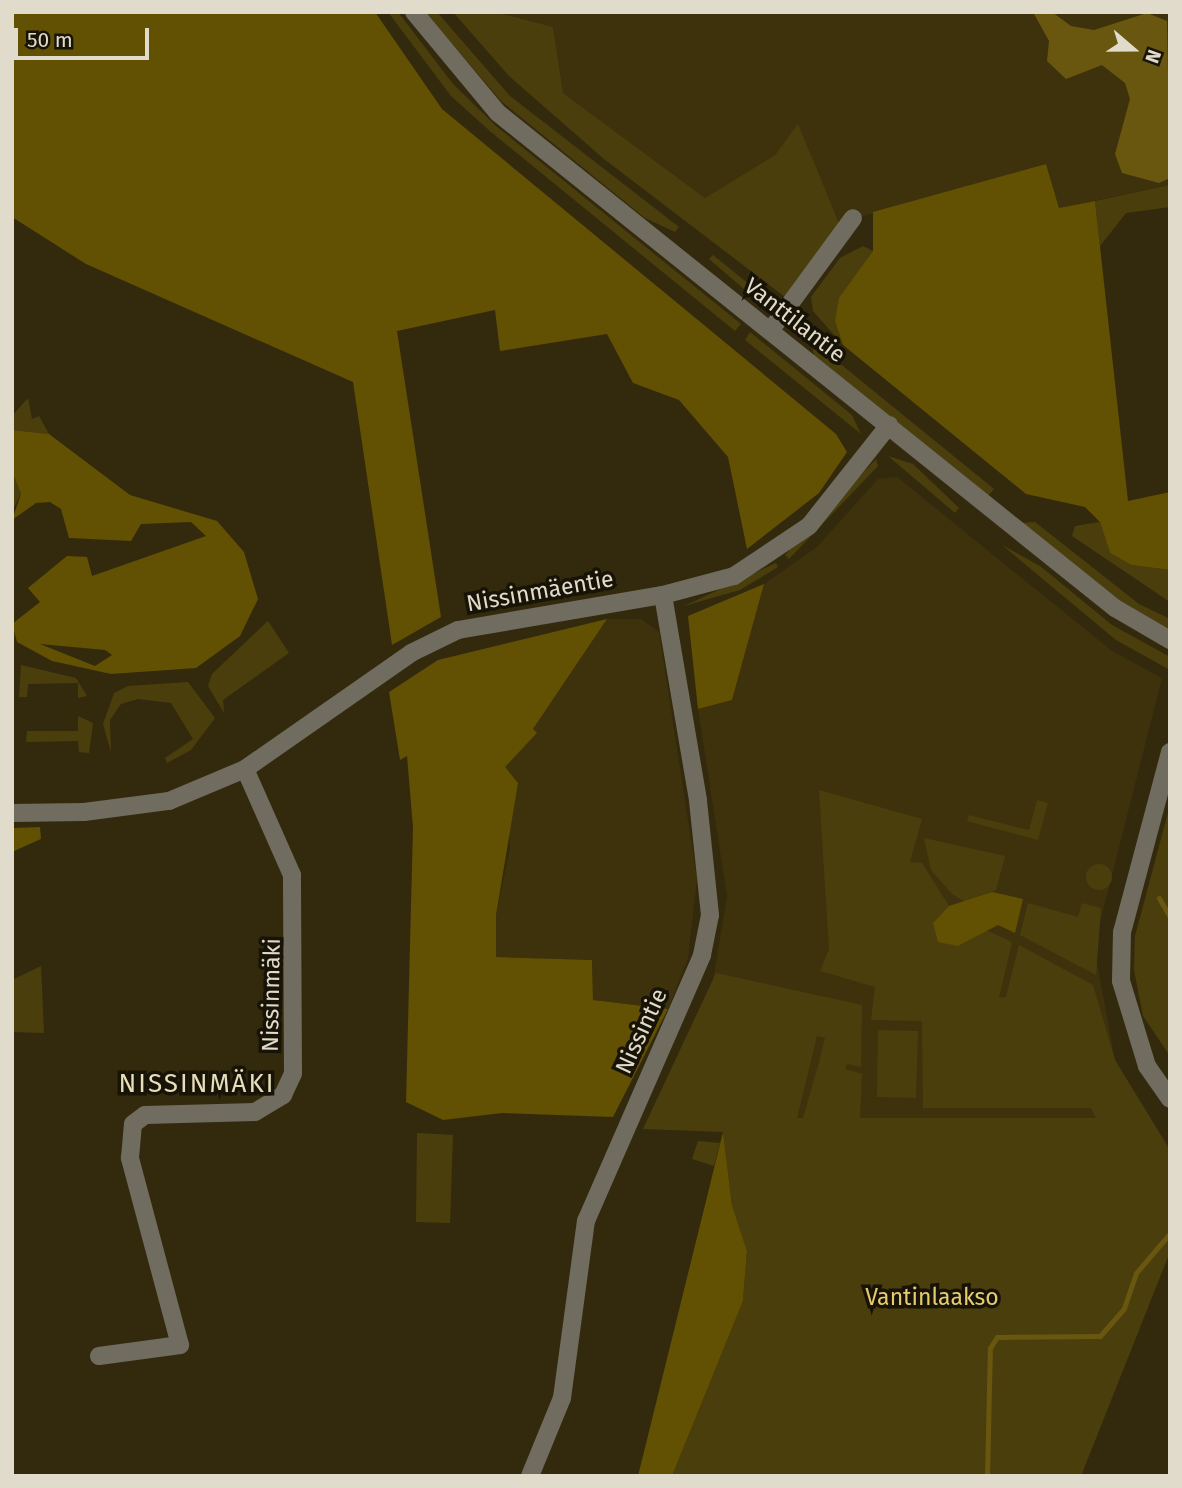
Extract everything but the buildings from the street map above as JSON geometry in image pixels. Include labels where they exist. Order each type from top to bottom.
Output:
[{"type":"street","name":"Vanttilantie","points":[[414,12],[498,113],[1115,608],[1170,640]]},
{"type":"street","points":[[770,331],[853,218]]},
{"type":"street","name":"Nissinmäentie","points":[[12,813],[134,808],[169,801],[245,769],[411,653],[458,630],[663,595],[734,576],[808,526],[889,425]]},
{"type":"street","name":"Nissintie","points":[[530,1476],[562,1398],[590,1210],[702,955],[710,915],[705,849],[663,595]]},
{"type":"street","points":[[1170,752],[1122,932],[1121,981],[1147,1066],[1170,1099]]},
{"type":"street","name":"Nissinmäki","points":[[99,1356],[180,1345],[130,1158],[133,1124],[145,1115],[255,1112],[283,1095],[293,1074],[292,875],[245,769]]},
{"type":"shaded area","points":[[12,12],[375,12],[442,109],[836,434],[847,452],[819,493],[747,549],[728,457],[679,400],[633,383],[607,334],[500,351],[495,310],[397,331],[441,617],[392,645],[353,382],[86,264],[12,217]]},
{"type":"shaded area","points":[[495,12],[1170,12],[1170,185],[1059,208],[1046,164],[839,223],[798,125],[775,155],[705,198],[563,93],[553,27]]},
{"type":"shaded area","points":[[1033,12],[1052,12],[1071,26],[1094,30],[1147,13],[1167,21],[1170,178],[1159,183],[1122,173],[1115,154],[1130,99],[1125,83],[1102,65],[1066,79],[1047,61],[1049,41]]},
{"type":"shaded area","points":[[1046,164],[1059,208],[1095,201],[1128,501],[1170,492],[1170,570],[1131,565],[1110,553],[1100,522],[1085,507],[1026,494],[843,345],[835,321],[839,298],[873,251],[873,212]]},
{"type":"shaded area","points":[[12,430],[49,434],[130,495],[217,521],[244,552],[258,599],[240,636],[196,668],[111,674],[52,661],[17,642],[12,624],[40,602],[28,588],[67,556],[87,557],[92,576],[206,536],[191,522],[141,524],[131,541],[69,538],[61,509],[50,502],[36,503],[12,520],[21,494],[12,471]],"holes":[[[40,644],[105,650],[112,655],[95,666]]]},
{"type":"shaded area","points":[[897,477],[1112,651],[1162,678],[1094,946],[1115,1060],[1145,1115],[1141,1119],[796,1118],[712,986],[727,896],[698,709],[732,700],[764,584],[817,547],[878,479]]},
{"type":"shaded area","points":[[764,584],[732,700],[698,709],[688,616]]},
{"type":"shaded area","points":[[607,619],[641,619],[659,632],[697,879],[688,958],[668,1009],[593,1000],[592,960],[496,957],[496,915],[510,848],[504,767],[537,733],[533,729]]},
{"type":"shaded area","points":[[607,619],[533,729],[537,733],[505,767],[518,783],[496,915],[496,957],[592,960],[593,1000],[668,1009],[613,1117],[502,1113],[443,1120],[406,1102],[413,827],[407,756],[400,760],[389,692],[438,660]]},
{"type":"shaded area","points":[[40,827],[41,839],[12,852],[12,828]]},
{"type":"shaded area","points":[[992,892],[1023,899],[1015,933],[998,925],[958,946],[938,942],[933,923],[949,906]]},
{"type":"shaded area","points":[[723,1132],[732,1205],[747,1251],[743,1301],[672,1476],[638,1476]]},
{"type":"green space","points":[[388,12],[398,12],[453,84],[496,126],[741,324],[735,331],[491,132],[451,96]]},
{"type":"green space","points":[[425,12],[437,12],[510,96],[679,227],[675,232],[645,218],[501,101]]},
{"type":"green space","points":[[453,12],[495,12],[553,27],[563,93],[705,198],[775,155],[798,124],[839,223],[789,300],[604,159],[509,76]]},
{"type":"green space","points":[[1170,185],[1170,207],[1126,213],[1100,246],[1095,201]]},
{"type":"green space","points":[[863,246],[873,251],[835,321],[843,345],[813,311],[811,297],[840,258]]},
{"type":"green space","points":[[713,255],[759,292],[759,302],[709,259]]},
{"type":"green space","points":[[809,330],[827,353],[994,489],[988,496],[814,356]]},
{"type":"green space","points":[[750,332],[852,415],[861,434],[745,340]]},
{"type":"green space","points":[[28,398],[32,419],[39,416],[49,434],[12,430],[12,416]]},
{"type":"green space","points":[[888,456],[913,464],[959,508],[955,513]]},
{"type":"green space","points":[[876,459],[878,466],[789,559],[785,555]]},
{"type":"green space","points":[[12,471],[21,494],[12,511]]},
{"type":"green space","points":[[1035,522],[1139,604],[1170,619],[1170,631],[1141,617],[1020,523]]},
{"type":"green space","points":[[1100,522],[1110,553],[1131,565],[1170,570],[1170,602],[1072,536],[1075,526]]},
{"type":"green space","points":[[1002,545],[1040,566],[1112,625],[1170,657],[1170,670],[1116,640]]},
{"type":"green space","points":[[776,563],[778,567],[740,590],[684,606]]},
{"type":"green space","points":[[268,621],[289,653],[223,700],[224,713],[208,686],[212,674]]},
{"type":"green space","points":[[21,665],[76,678],[87,696],[78,698],[78,683],[28,684],[27,697],[19,697]]},
{"type":"green space","points":[[188,682],[215,718],[191,750],[167,763],[165,758],[193,739],[171,703],[138,699],[121,704],[110,720],[111,752],[103,724],[114,693],[128,686]]},
{"type":"green space","points":[[78,716],[93,723],[89,753],[79,752],[78,741],[26,742],[27,731],[78,731]]},
{"type":"green space","name":"Vantinlaakso","points":[[819,790],[922,819],[910,862],[922,863],[949,906],[933,923],[958,946],[986,930],[1012,942],[999,998],[1006,997],[1019,945],[1093,985],[1115,1060],[1170,1150],[1170,1252],[1081,1476],[672,1476],[743,1301],[747,1251],[732,1205],[723,1132],[643,1129],[716,973],[862,1005],[861,1067],[847,1064],[845,1069],[862,1074],[860,1118],[1096,1118],[1091,1108],[923,1108],[922,1021],[871,1020],[875,987],[820,971],[829,949]],"holes":[[[817,1036],[825,1038],[803,1118],[797,1118]]]},
{"type":"green space","points":[[1037,800],[1048,803],[1038,840],[967,821],[969,815],[1029,830]]},
{"type":"green space","points":[[1170,805],[1170,1056],[1143,1016],[1134,970],[1135,936]]},
{"type":"green space","points":[[924,838],[1005,856],[996,890],[965,902],[952,894],[931,870]]},
{"type":"green space","points":[[1099,864],[1108,868],[1112,877],[1108,886],[1099,890],[1090,886],[1086,877],[1090,868]]},
{"type":"green space","points":[[1028,903],[1078,917],[1082,903],[1101,908],[1096,975],[1020,935]]},
{"type":"green space","points":[[41,966],[44,1033],[12,1032],[12,980]]},
{"type":"green space","points":[[878,1030],[918,1031],[916,1098],[877,1097]]},
{"type":"green space","points":[[417,1133],[453,1135],[450,1223],[416,1222]]},
{"type":"green space","points":[[698,1141],[720,1143],[714,1166],[692,1159]]},
{"type":"waterway","points":[[1159,898],[1170,917]]},
{"type":"waterway","points":[[987,1476],[990,1348],[997,1337],[1100,1336],[1124,1308],[1136,1273],[1170,1233]]},
{"type":"district","name":"NISSINMÄKI","points":[[197,1084]]}]
